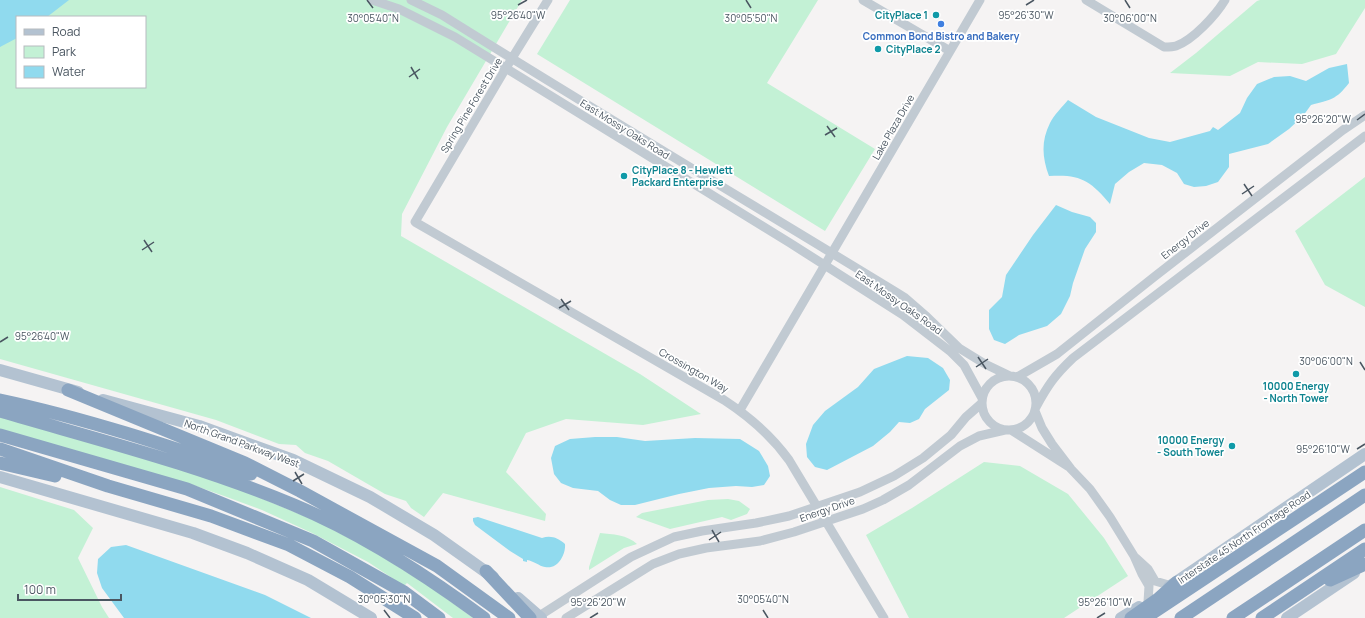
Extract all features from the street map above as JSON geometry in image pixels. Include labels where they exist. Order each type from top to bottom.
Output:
[{"type":"highway","points":[[68,390],[245,463],[300,491],[437,566],[509,618]]},
{"type":"highway","points":[[0,400],[47,410],[172,448],[300,491]]},
{"type":"highway","points":[[0,411],[211,473],[296,506],[346,530],[395,558],[447,590],[484,618]]},
{"type":"highway","points":[[0,434],[187,489],[313,541],[404,592],[439,618]]},
{"type":"highway","points":[[0,450],[108,486],[211,516],[289,545],[350,577],[415,618]]},
{"type":"highway","points":[[0,463],[77,481],[108,486]]},
{"type":"highway","points":[[1145,618],[1365,472]]},
{"type":"highway","points":[[1181,618],[1365,495]]},
{"type":"highway","points":[[1233,618],[1365,530]]},
{"type":"highway","points":[[1263,618],[1364,549]]},
{"type":"highway","points":[[1263,618],[1309,590],[1365,565]]},
{"type":"highway","points":[[486,571],[530,614]]},
{"type":"highway","points":[[1131,618],[1158,599],[1174,584]]},
{"type":"main road","name":"North Grand Parkway West","points":[[0,370],[199,426],[293,460],[370,497],[434,535],[486,571]]},
{"type":"main road","name":"Interstate 45 North Frontage Road","points":[[1121,618],[1148,602],[1365,454]]},
{"type":"main road","points":[[0,478],[193,533],[248,553],[308,580],[371,618]]},
{"type":"main road","points":[[1287,618],[1365,565]]},
{"type":"main road","points":[[530,614],[541,618]]},
{"type":"street","name":"East Mossy Oaks Road","points":[[372,0],[399,9],[455,37],[825,265],[903,315],[951,352],[964,365],[982,401]]},
{"type":"street","name":"East Mossy Oaks Road","points":[[411,0],[442,15],[904,297],[959,348],[985,364],[1013,376]]},
{"type":"street","name":"Spring Pine Forest Drive","points":[[415,222],[548,0]]},
{"type":"street","points":[[863,0],[950,51]]},
{"type":"street","name":"Lake Plaza Drive","points":[[740,410],[980,0]]},
{"type":"street","points":[[1086,0],[1164,47],[1176,46],[1189,38],[1217,12],[1225,0]]},
{"type":"street","name":"Energy Drive","points":[[1013,376],[1057,354],[1154,276],[1343,130],[1365,115]]},
{"type":"street","points":[[615,136],[621,125]]},
{"type":"street","points":[[1008,430],[1020,428],[1028,423],[1047,386],[1057,373],[1073,358],[1365,136]]},
{"type":"street","points":[[717,199],[724,187]]},
{"type":"street","name":"Crossington Way","points":[[415,222],[740,410],[774,440],[789,460],[884,618]]},
{"type":"street","points":[[1072,469],[1008,430],[996,427],[988,421],[984,412],[982,401],[985,390],[993,381],[1001,377],[1013,376],[1031,386],[1035,394],[1036,409],[1042,428],[1052,444],[1090,489],[1110,517],[1134,556],[1149,586],[1148,602]]},
{"type":"street","name":"Energy Drive","points":[[530,614],[631,557],[674,537],[788,516],[860,492],[900,472],[923,458],[951,435],[982,401]]},
{"type":"street","name":"Energy Drive","points":[[566,618],[653,564],[679,554],[706,548],[760,541],[794,532],[863,509],[883,500],[909,485],[960,446],[979,436],[1008,430]]},
{"type":"street","points":[[1134,556],[1148,569],[1155,581],[1174,584]]},
{"type":"street","points":[[631,557],[640,572]]},
{"type":"green space","points":[[0,0],[522,0],[447,127],[402,214],[401,236],[640,374],[701,414],[643,425],[566,419],[526,433],[506,472],[546,514],[545,521],[443,493],[424,517],[411,508],[406,501],[385,494],[328,461],[305,453],[296,445],[279,444],[216,420],[0,359]]},
{"type":"green space","points":[[570,0],[818,0],[767,83],[875,149],[825,231],[537,54]]},
{"type":"green space","points":[[1365,0],[1365,8],[1336,54],[1302,64],[1258,62],[1230,76],[1170,73],[1257,1]]},
{"type":"green space","points":[[1365,177],[1365,307],[1325,285],[1295,231]]},
{"type":"green space","points":[[0,416],[220,481],[316,521],[370,549],[432,588],[473,618],[453,618],[407,583],[404,586],[368,562],[312,533],[262,510],[193,485],[0,429]]},
{"type":"green space","points":[[984,462],[1020,466],[1068,494],[1104,538],[1128,576],[1064,618],[909,618],[866,535],[912,508]]},
{"type":"green space","points":[[0,487],[74,510],[93,528],[78,558],[109,618],[0,618]]},
{"type":"green space","points":[[728,499],[739,501],[750,509],[747,514],[731,520],[722,517],[670,529],[636,517],[642,513],[708,500]]},
{"type":"green space","points":[[600,533],[625,537],[637,544],[624,548],[589,570],[589,567]]},
{"type":"water","points":[[0,0],[69,0],[48,16],[16,16],[16,39],[0,47]]},
{"type":"water","points":[[1347,64],[1349,83],[1340,93],[1328,100],[1311,105],[1303,116],[1289,129],[1268,144],[1229,154],[1229,167],[1218,182],[1206,186],[1194,187],[1184,184],[1177,173],[1162,165],[1144,163],[1129,172],[1115,184],[1110,204],[1096,189],[1084,180],[1069,176],[1049,176],[1044,156],[1045,136],[1052,120],[1068,100],[1096,117],[1149,138],[1170,142],[1210,131],[1213,127],[1218,130],[1240,113],[1247,98],[1257,84],[1274,77],[1290,76],[1306,81],[1329,68]]},
{"type":"water","points":[[1056,205],[1072,212],[1090,217],[1096,223],[1096,232],[1085,249],[1070,296],[1061,314],[1047,326],[1019,335],[1005,344],[994,340],[989,329],[989,310],[1002,297],[1006,275],[1033,235]]},
{"type":"water","points":[[907,356],[928,358],[943,368],[950,380],[949,390],[925,409],[919,419],[910,423],[899,422],[890,432],[873,446],[827,470],[815,467],[807,457],[806,444],[813,425],[825,411],[858,387],[874,369]]},
{"type":"water","points":[[617,437],[645,441],[695,438],[740,439],[759,451],[768,466],[770,476],[764,485],[752,487],[736,486],[709,488],[635,505],[621,505],[610,500],[598,491],[573,488],[561,483],[554,474],[551,458],[555,446],[570,439]]},
{"type":"water","points":[[478,517],[542,538],[551,537],[560,540],[565,544],[563,556],[557,564],[550,567],[527,560],[527,562],[523,561],[523,559],[475,525],[473,518]]},
{"type":"water","points":[[126,545],[265,595],[311,618],[124,618],[102,588],[97,573],[98,559],[111,547]]},
{"type":"place","name":"CityPlace 1","points":[[936,15]]},
{"type":"place","name":"Common Bond Bistro and Bakery","points":[[941,24]]},
{"type":"place","name":"CityPlace 2","points":[[878,49]]},
{"type":"place","name":"CityPlace 8 - Hewlett Packard Enterprise","points":[[624,176]]},
{"type":"place","name":"10000 Energy - North Tower","points":[[1296,374]]},
{"type":"place","name":"10000 Energy - South Tower","points":[[1232,446]]}]
